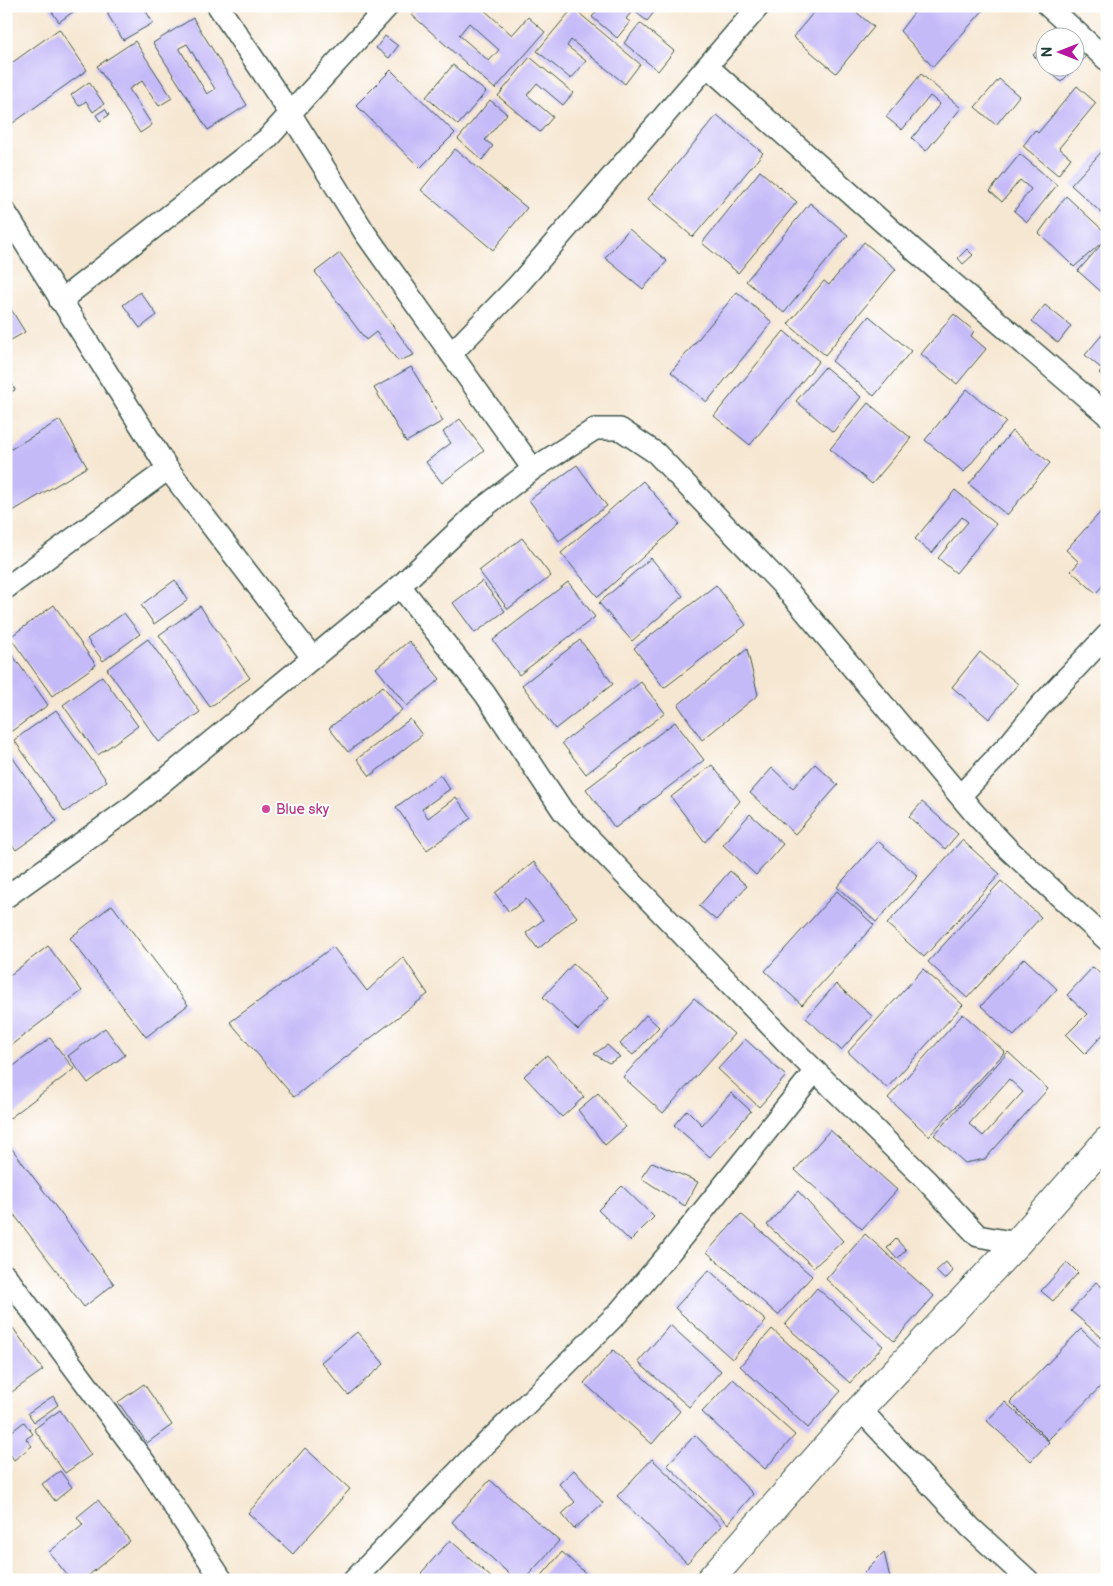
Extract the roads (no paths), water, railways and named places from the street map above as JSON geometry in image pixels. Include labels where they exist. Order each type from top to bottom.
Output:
[{"type":"main road","points":[[710,1580],[860,1409],[1017,1244],[1107,1141]]},
{"type":"street","points":[[218,6],[290,114],[365,233],[533,469]]},
{"type":"street","points":[[60,301],[267,139],[388,6]]},
{"type":"street","points":[[451,354],[518,285],[759,6]]},
{"type":"street","points":[[1048,6],[1107,60]]},
{"type":"street","points":[[707,66],[914,250],[1107,416]]},
{"type":"street","points":[[6,213],[168,469],[312,657]]},
{"type":"street","points":[[6,897],[133,806],[400,586],[479,511],[533,469],[595,428],[620,429],[656,453],[789,592],[960,796],[1008,849],[1107,940]]},
{"type":"street","points":[[6,588],[168,469]]},
{"type":"street","points":[[400,586],[485,694],[563,811],[815,1071],[926,1180],[978,1236],[1017,1244]]},
{"type":"street","points":[[960,796],[1010,743],[1040,706],[1107,635]]},
{"type":"street","points":[[354,1580],[471,1458],[618,1313],[671,1251],[815,1071]]},
{"type":"street","points":[[6,1276],[148,1467],[222,1580]]},
{"type":"street","points":[[860,1409],[970,1527],[1028,1580]]},
{"type":"place","name":"Blue sky","points":[[266,809]]}]
